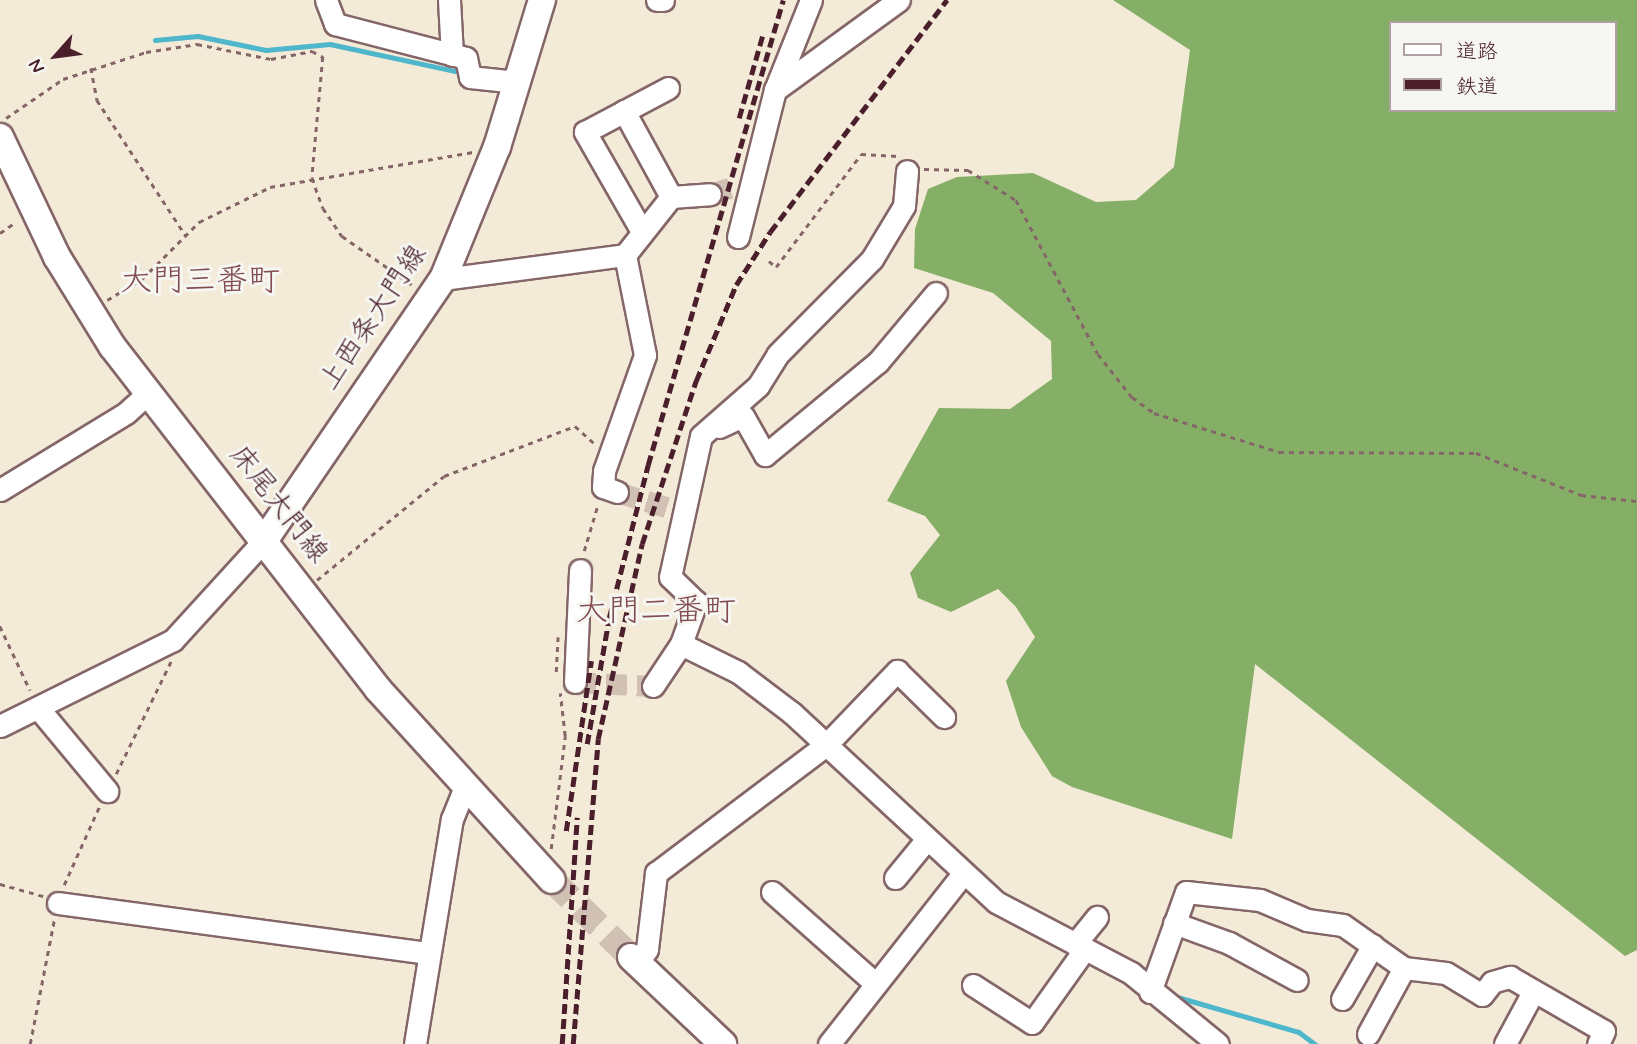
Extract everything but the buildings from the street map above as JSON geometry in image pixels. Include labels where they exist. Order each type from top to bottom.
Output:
[{"type":"main road","name":"上西条大門線","points":[[267,538],[314,460],[437,290],[497,147],[542,0]]},
{"type":"main road","name":"床尾大門線","points":[[0,137],[88,311],[148,393],[267,538],[378,689],[464,790],[547,874]]},
{"type":"main road","points":[[634,960],[723,1044]]},
{"type":"street","points":[[326,0],[335,24],[466,58],[470,77],[517,82]]},
{"type":"street","points":[[449,0],[452,55]]},
{"type":"street","points":[[657,0],[663,0]]},
{"type":"street","points":[[738,237],[752,196],[742,186],[775,90],[811,0]]},
{"type":"street","points":[[775,90],[899,0]]},
{"type":"street","points":[[640,228],[585,132],[668,88]]},
{"type":"street","points":[[624,111],[671,197]]},
{"type":"street","points":[[653,687],[681,644],[696,603],[670,577],[677,510],[701,436],[758,386],[777,355],[872,259],[904,206],[907,171]]},
{"type":"street","points":[[608,483],[645,355],[625,255],[640,228],[671,197],[710,194]]},
{"type":"street","points":[[437,290],[625,255]]},
{"type":"street","points":[[701,436],[743,416],[765,455],[878,362],[936,293]]},
{"type":"street","points":[[0,491],[126,413],[148,393]]},
{"type":"street","points":[[0,726],[39,709],[173,640],[267,538]]},
{"type":"street","points":[[575,682],[580,570]]},
{"type":"street","points":[[681,644],[738,672],[826,745],[962,875],[1080,947],[1132,972],[1150,992],[1217,1044]]},
{"type":"street","points":[[634,960],[647,949],[656,873],[826,745],[897,671],[944,717]]},
{"type":"street","points":[[39,709],[107,791]]},
{"type":"street","points":[[415,1044],[426,953],[452,819],[464,790]]},
{"type":"street","points":[[894,878],[926,840]]},
{"type":"street","points":[[829,1044],[962,875]]},
{"type":"street","points":[[772,892],[875,983]]},
{"type":"street","points":[[1150,992],[1185,892],[1260,900],[1307,920],[1343,925],[1404,968],[1446,972],[1482,995],[1492,982],[1510,977],[1604,1031],[1598,1044]]},
{"type":"street","points":[[57,905],[426,953]]},
{"type":"street","points":[[973,985],[1032,1023],[1097,917]]},
{"type":"street","points":[[1174,923],[1229,943],[1251,960],[1297,980]]},
{"type":"street","points":[[1342,999],[1373,944]]},
{"type":"street","points":[[1368,1034],[1404,968]]},
{"type":"street","points":[[1505,1044],[1533,992]]},
{"type":"path","points":[[0,121],[33,95],[91,68],[197,44],[271,59],[312,51],[323,57],[312,178],[342,236],[437,290]]},
{"type":"path","points":[[91,68],[97,100],[186,236]]},
{"type":"path","points":[[88,311],[142,279],[186,236],[270,187],[497,147]]},
{"type":"path","points":[[769,261],[776,267],[861,154],[899,156],[907,171],[968,170],[1016,200],[1098,354],[1132,397],[1154,413],[1279,453],[1476,453],[1581,495],[1637,501]]},
{"type":"path","points":[[306,590],[444,476],[495,452],[575,426],[592,437],[608,483],[580,570]]},
{"type":"path","points":[[547,874],[565,736],[554,662],[559,625]]},
{"type":"path","points":[[0,626],[39,709]]},
{"type":"path","points":[[30,1044],[57,905],[107,791],[167,670],[173,640]]},
{"type":"path","points":[[0,884],[57,905]]},
{"type":"green space","points":[[1113,0],[1637,0],[1637,950],[1625,956],[1255,664],[1232,839],[1072,787],[1052,776],[1021,727],[1006,681],[1035,637],[1016,607],[998,589],[951,612],[918,598],[910,573],[940,535],[925,516],[887,501],[939,408],[1010,409],[1052,379],[1051,341],[993,293],[914,268],[915,229],[928,189],[957,177],[1033,173],[1096,202],[1136,200],[1174,167],[1190,50]]},
{"type":"waterway","points":[[155,40],[198,36],[266,50],[330,44],[455,71]]},
{"type":"waterway","points":[[1174,996],[1299,1032],[1315,1044]]},
{"type":"tunnel","points":[[710,194],[737,186]]},
{"type":"tunnel","points":[[617,492],[673,509]]},
{"type":"tunnel","points":[[575,682],[653,686]]},
{"type":"tunnel","points":[[552,880],[631,957]]},
{"type":"railway","points":[[587,744],[609,618],[648,465],[783,0]]},
{"type":"railway","points":[[573,1044],[598,739],[642,544],[696,381],[736,285],[770,232],[947,0]]},
{"type":"railway","points":[[739,118],[763,34]]},
{"type":"railway","points":[[566,831],[591,661]]},
{"type":"railway","points":[[562,1044],[577,817]]},
{"type":"district","name":"大門三番町","points":[[200,281]]},
{"type":"district","name":"大門二番町","points":[[656,611]]}]
